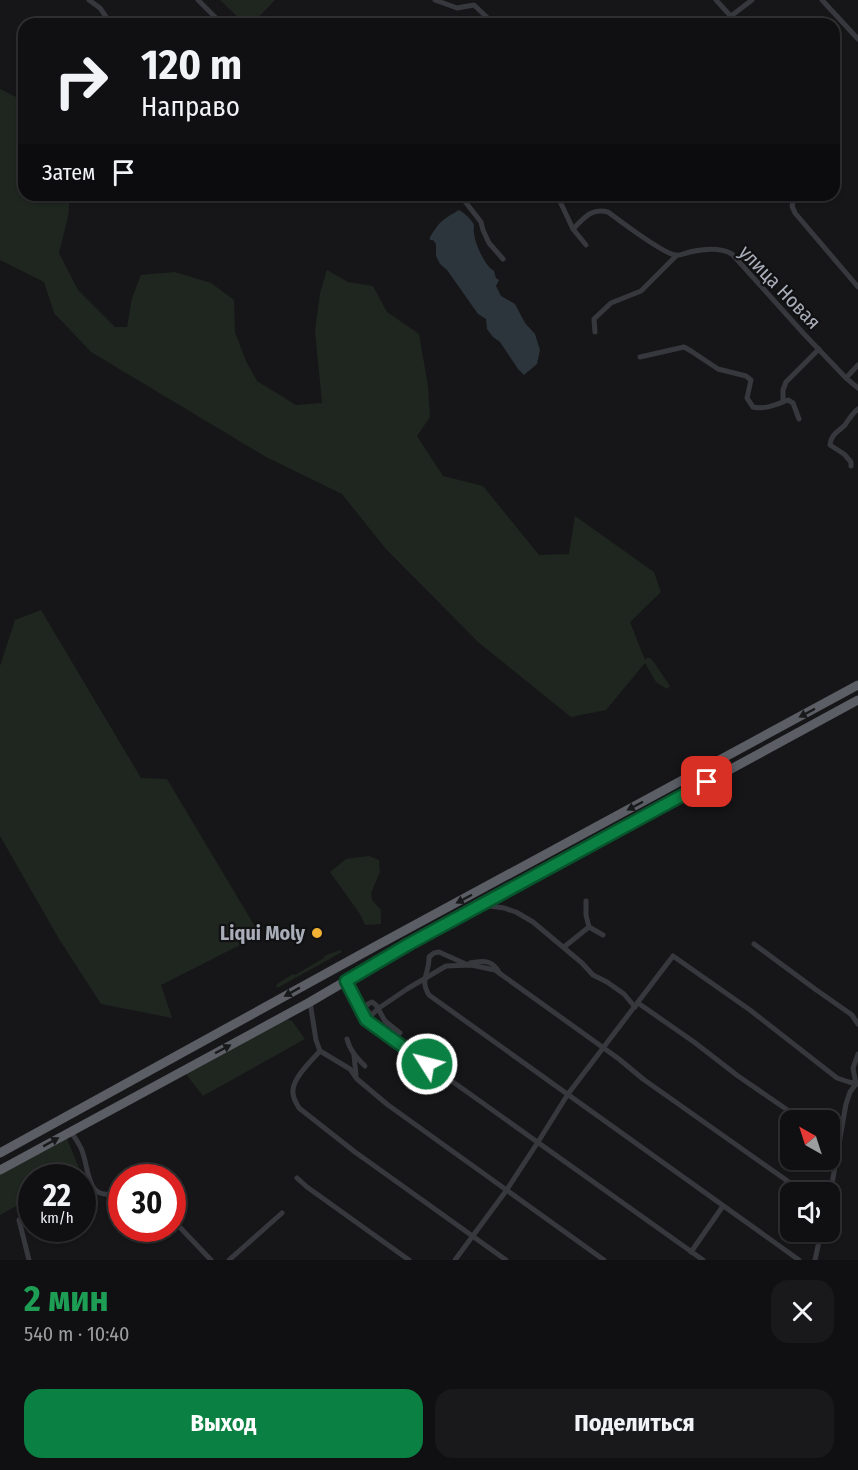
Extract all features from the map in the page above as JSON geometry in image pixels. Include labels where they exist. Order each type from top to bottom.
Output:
[{"type":"highway","points":[[0,1153],[858,685]]},
{"type":"highway","points":[[0,1170],[858,700]]},
{"type":"street","points":[[88,0],[100,8],[107,18]]},
{"type":"street","points":[[198,0],[216,18]]},
{"type":"street","points":[[435,0],[457,8],[474,5],[488,18]]},
{"type":"street","points":[[717,0],[731,16],[752,0]]},
{"type":"street","points":[[822,0],[839,18]]},
{"type":"street","points":[[840,20],[858,39]]},
{"type":"street","points":[[465,201],[481,222],[489,243],[503,259]]},
{"type":"street","points":[[560,201],[573,229],[586,245]]},
{"type":"street","points":[[793,201],[792,206],[795,213],[858,287]]},
{"type":"street","points":[[573,229],[596,210],[608,212],[659,248],[676,256],[641,291],[611,303],[603,309],[594,319],[595,332]]},
{"type":"street","name":"улица Новая","points":[[676,256],[701,250],[719,250],[732,254],[804,334],[858,388]]},
{"type":"street","points":[[640,357],[684,347],[718,369],[746,376],[751,381],[747,398],[753,408],[774,406],[788,400],[793,403],[799,418]]},
{"type":"street","points":[[783,402],[786,382],[819,349]]},
{"type":"street","points":[[846,378],[858,365]]},
{"type":"street","points":[[851,466],[851,462],[844,454],[830,445],[830,441],[858,409]]},
{"type":"street","points":[[586,901],[589,927],[603,935]]},
{"type":"street","points":[[482,905],[504,908],[533,922],[593,975],[694,1042],[787,1110]]},
{"type":"street","points":[[564,947],[589,927]]},
{"type":"street","points":[[754,944],[814,990],[852,1015],[858,1024]]},
{"type":"street","points":[[468,965],[439,952],[434,953],[429,957],[425,978],[424,987],[429,995],[799,1260]]},
{"type":"street","points":[[455,1260],[506,1191],[568,1094],[673,956],[750,1010],[837,1078],[857,1084]]},
{"type":"street","points":[[366,1020],[407,989],[446,966],[468,965],[495,970],[788,1182]]},
{"type":"street","points":[[346,981],[366,1020],[699,1259]]},
{"type":"street","points":[[310,1002],[320,1051],[350,1069],[357,1079],[388,1105],[604,1260]]},
{"type":"street","points":[[371,1015],[365,1008],[372,1002],[385,1021],[400,1033]]},
{"type":"street","points":[[347,1039],[348,1046],[365,1066]]},
{"type":"street","points":[[320,1051],[307,1065],[292,1091],[299,1108],[355,1152],[506,1260]]},
{"type":"street","points":[[857,1084],[854,1068],[858,1054]]},
{"type":"street","points":[[354,1055],[357,1079]]},
{"type":"street","points":[[840,1137],[846,1104],[850,1092],[857,1084]]},
{"type":"street","points":[[70,1131],[81,1147],[90,1183],[97,1192],[108,1195]]},
{"type":"street","points":[[297,1178],[409,1260]]},
{"type":"street","points":[[691,1252],[723,1206]]},
{"type":"street","points":[[230,1260],[282,1214]]},
{"type":"street","points":[[186,1234],[211,1260]]},
{"type":"street","points":[[24,1242],[29,1260]]},
{"type":"street","points":[[815,1260],[819,1242]]},
{"type":"shaded area","points":[[220,0],[275,0],[258,18],[239,18]]},
{"type":"shaded area","points":[[0,89],[18,98],[18,201],[69,201],[59,253],[78,290],[115,327],[127,327],[132,298],[141,275],[175,272],[211,283],[234,300],[235,332],[246,361],[257,381],[296,405],[322,403],[315,331],[320,293],[327,270],[348,282],[373,286],[387,312],[419,334],[428,386],[430,417],[417,436],[443,476],[483,486],[539,555],[569,554],[575,516],[654,572],[661,592],[630,622],[645,660],[650,658],[653,661],[670,686],[667,689],[656,682],[645,663],[606,710],[571,717],[478,642],[385,548],[342,494],[266,457],[91,352],[54,313],[44,282],[0,260]]},
{"type":"shaded area","points":[[459,210],[474,224],[478,249],[499,280],[496,286],[501,296],[515,304],[525,323],[535,334],[540,350],[537,364],[524,375],[500,342],[487,329],[486,319],[478,314],[436,256],[436,244],[430,240],[430,237],[442,221]]},
{"type":"shaded area","points":[[41,610],[141,778],[167,779],[260,935],[161,985],[172,1018],[101,1004],[59,939],[0,836],[0,666],[15,620]]},
{"type":"shaded area","points":[[369,856],[379,860],[380,872],[371,893],[372,900],[381,910],[381,924],[365,925],[360,914],[330,872],[346,859]]},
{"type":"shaded area","points":[[340,950],[342,952],[276,987],[277,984],[324,956]]},
{"type":"shaded area","points":[[286,1019],[292,1021],[305,1039],[203,1096],[185,1073]]},
{"type":"shaded area","points":[[66,1136],[77,1164],[18,1164],[18,1205],[0,1215],[0,1173]]},
{"type":"place","name":"Liqui Moly","points":[[317,933]]},
{"type":"route","points":[[427,1064],[366,1020],[346,981],[409,944],[707,782]]}]
